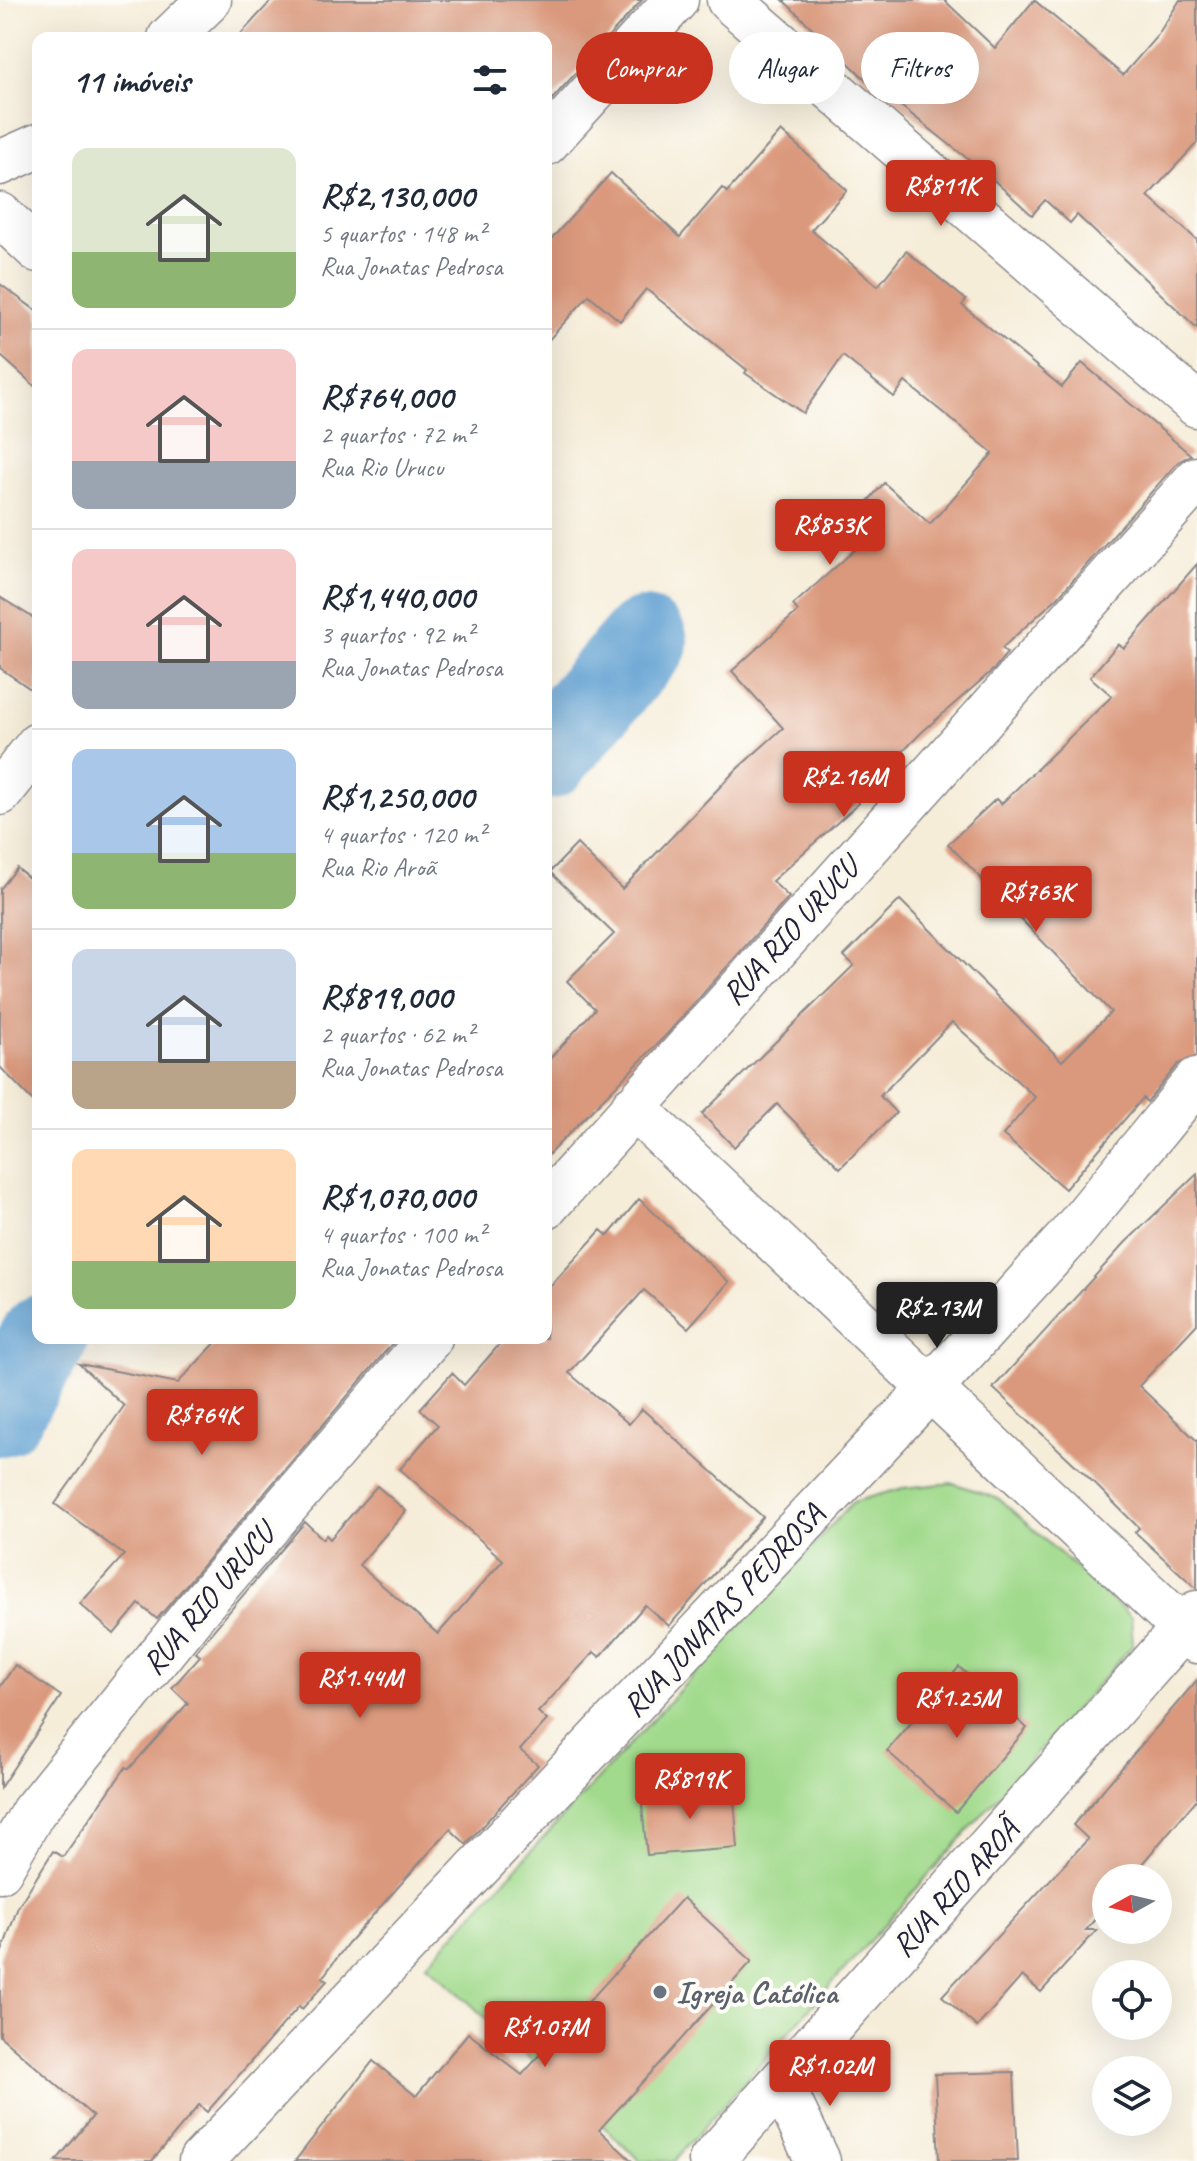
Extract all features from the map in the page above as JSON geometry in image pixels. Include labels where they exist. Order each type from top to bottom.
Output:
[{"type":"street","points":[[176,32],[209,0]]},
{"type":"street","points":[[552,136],[676,0]]},
{"type":"street","points":[[729,0],[1197,405]]},
{"type":"street","points":[[0,163],[32,149]]},
{"type":"street","points":[[0,215],[32,244]]},
{"type":"street","name":"RUA RIO URUCU","points":[[552,1199],[1197,479]]},
{"type":"street","points":[[0,793],[32,753]]},
{"type":"street","name":"RUA JONATAS PEDROSA","points":[[201,2161],[929,1390],[1068,1238],[1197,1080]]},
{"type":"street","points":[[633,1107],[929,1390],[1192,1627]]},
{"type":"street","name":"RUA RIO URUCU","points":[[0,1870],[33,1812],[194,1613],[425,1344]]},
{"type":"street","name":"RUA RIO AROÃ","points":[[711,2161],[1192,1627]]},
{"type":"street","points":[[781,2084],[818,2161]]},
{"type":"green space","points":[[953,1483],[999,1499],[1131,1617],[1133,1645],[674,2161],[641,2161],[427,1964],[853,1502],[903,1488]]},
{"type":"building","points":[[272,0],[642,0],[613,32],[576,32],[576,73],[552,99],[552,32],[243,32]]},
{"type":"building","points":[[783,0],[944,0],[978,32],[861,32],[861,75],[845,60],[845,32],[816,32]]},
{"type":"building","points":[[1034,0],[1123,75],[1157,36],[1180,0],[1197,0],[1197,143],[1148,196],[1197,240],[1197,328],[1077,215],[1070,223],[1045,200],[1032,215],[987,174],[898,104],[979,104],[979,33],[995,48]]},
{"type":"building","points":[[781,131],[847,190],[811,230],[878,286],[906,251],[966,300],[962,305],[1062,387],[1082,363],[1191,455],[1178,462],[1057,598],[1002,648],[1007,653],[994,669],[922,732],[856,799],[859,803],[772,881],[789,897],[667,1034],[552,1151],[552,1056],[595,1009],[567,981],[614,934],[552,874],[552,870],[577,844],[622,889],[737,769],[783,728],[732,671],[798,611],[793,605],[857,548],[840,533],[884,483],[930,524],[993,453],[905,382],[894,397],[843,356],[803,413],[745,373],[747,370],[646,289],[620,321],[589,295],[552,336],[552,238],[611,173],[680,237],[722,188],[727,192]]},
{"type":"building","points":[[0,284],[32,308],[32,384],[0,355]]},
{"type":"building","points":[[1197,564],[1197,1056],[1178,1064],[1147,1102],[1143,1098],[1065,1189],[1003,1135],[1035,1097],[952,1022],[880,1096],[896,1113],[840,1168],[777,1104],[734,1147],[702,1114],[854,965],[844,956],[900,900],[1062,1061],[1111,1012],[948,844],[996,799],[1001,804],[1112,696],[1090,677],[1118,644],[1124,648]]},
{"type":"building","points":[[0,597],[32,617],[32,690],[0,668]]},
{"type":"building","points":[[17,868],[32,881],[32,1100],[0,1067],[0,889]]},
{"type":"building","points":[[1197,1174],[1197,1324],[1139,1386],[1197,1441],[1197,1589],[1135,1532],[1139,1528],[1086,1475],[993,1388],[1125,1243]]},
{"type":"building","points":[[639,1199],[729,1282],[688,1328],[644,1290],[569,1373],[629,1424],[642,1409],[763,1517],[669,1626],[645,1605],[600,1657],[594,1652],[538,1712],[547,1720],[520,1750],[538,1765],[466,1844],[450,1829],[348,1943],[323,1977],[327,1981],[302,2009],[299,2006],[207,2112],[199,2105],[152,2161],[56,2161],[93,2116],[0,2036],[0,1957],[18,1907],[53,1851],[63,1857],[126,1767],[129,1769],[188,1703],[172,1688],[200,1656],[195,1652],[305,1522],[323,1539],[326,1535],[330,1539],[377,1486],[406,1511],[359,1565],[438,1634],[503,1560],[400,1469],[438,1425],[420,1409],[452,1373],[464,1385],[500,1344],[552,1344],[552,1284],[601,1230],[608,1236]]},
{"type":"building","points":[[214,1344],[392,1344],[157,1619],[139,1604],[114,1634],[80,1604],[124,1555],[55,1504],[124,1406],[79,1364],[178,1383]]},
{"type":"building","points":[[15,1665],[61,1696],[0,1788],[0,1687]]},
{"type":"building","points":[[959,1667],[1027,1728],[956,1812],[887,1751]]},
{"type":"building","points":[[1197,1680],[1197,1799],[1142,1864],[1092,1864],[1092,1923],[1086,1930],[1092,1930],[1092,1936],[1041,1992],[1022,1976],[977,2027],[942,1996],[1088,1839],[1073,1825]]},
{"type":"building","points":[[733,1788],[738,1848],[647,1855],[641,1795]]},
{"type":"building","points":[[683,1898],[752,1961],[599,2130],[632,2161],[295,2161],[373,2061],[416,2096],[468,2033],[522,2075]]},
{"type":"building","points":[[1014,2072],[1018,2161],[939,2161],[935,2074]]},
{"type":"waterway","points":[[552,749],[644,642]]},
{"type":"waterway","points":[[0,1412],[40,1344]]},
{"type":"place","name":"Igreja Católica","points":[[660,1992]]}]
